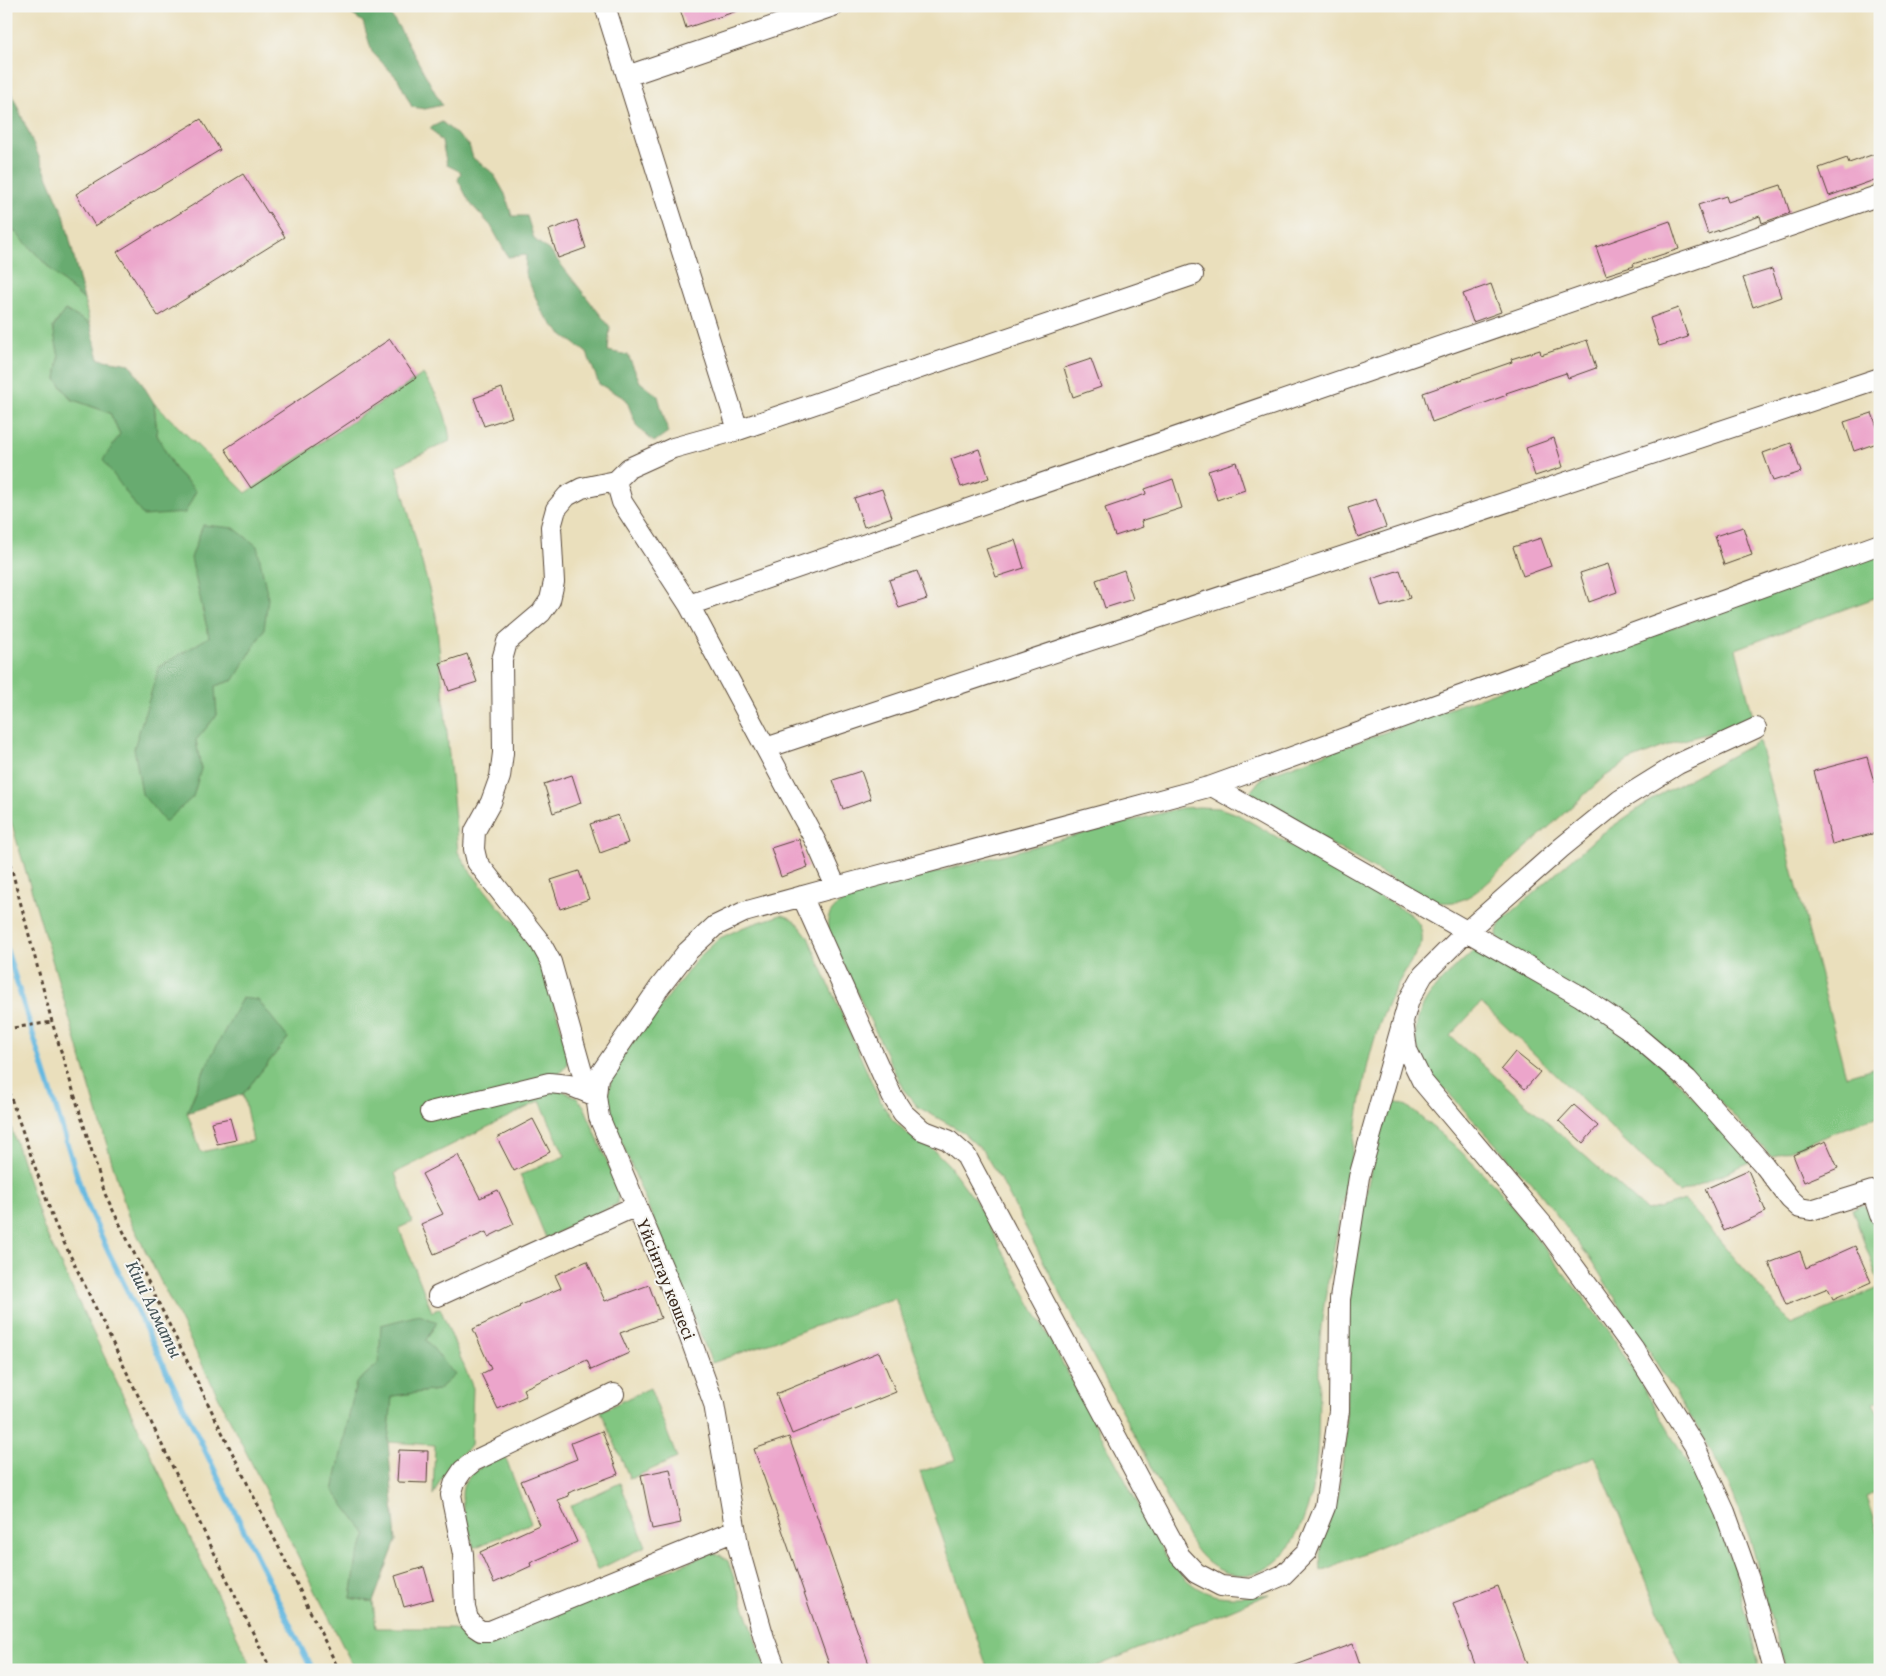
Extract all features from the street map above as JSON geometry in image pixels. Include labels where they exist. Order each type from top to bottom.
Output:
[{"type":"street","points":[[605,6],[738,430]]},
{"type":"street","points":[[627,76],[833,6]]},
{"type":"street","points":[[689,605],[1880,195]]},
{"type":"street","points":[[596,1096],[582,1072],[551,962],[540,942],[477,862],[474,849],[475,831],[491,802],[500,777],[503,753],[502,660],[507,642],[541,613],[550,600],[554,582],[551,527],[556,509],[567,496],[582,488],[616,481],[630,468],[672,448],[738,430],[1193,275]]},
{"type":"street","points":[[766,748],[1880,378]]},
{"type":"street","points":[[616,481],[622,502],[689,605],[816,842],[836,887]]},
{"type":"street","name":"Үйсінтау көшесі","points":[[776,1670],[764,1638],[739,1550],[714,1404],[676,1299],[599,1117],[596,1096],[598,1077],[659,988],[687,952],[714,926],[744,912],[1212,786],[1880,544]]},
{"type":"street","points":[[802,896],[892,1096],[903,1113],[922,1130],[948,1140],[966,1156],[1180,1556],[1196,1573],[1221,1586],[1251,1589],[1283,1575],[1307,1551],[1325,1507],[1339,1411],[1340,1299],[1359,1177],[1409,1000],[1423,976],[1466,932],[1561,848],[1620,800],[1678,764],[1756,728]]},
{"type":"street","points":[[1212,786],[1580,996],[1627,1028],[1687,1079],[1764,1165],[1790,1199],[1800,1208],[1811,1210],[1876,1190],[1880,1215]]},
{"type":"street","points":[[1402,1022],[1407,1050],[1422,1081],[1548,1231],[1634,1349],[1694,1445],[1731,1528],[1749,1579],[1774,1670]]},
{"type":"street","points":[[430,1112],[548,1083],[569,1085],[596,1096]]},
{"type":"street","points":[[438,1296],[636,1206]]},
{"type":"street","points":[[614,1394],[474,1461],[463,1470],[455,1482],[451,1495],[462,1554],[465,1608],[468,1619],[475,1628],[481,1631],[490,1631],[735,1531]]},
{"type":"path","points":[[6,848],[52,1022],[105,1194],[339,1670]]},
{"type":"path","points":[[7,1029],[52,1022]]},
{"type":"path","points":[[6,1084],[54,1224],[271,1670]]},
{"type":"green space","points":[[340,6],[385,6],[400,29],[442,105],[425,109],[412,107],[398,79],[372,52],[363,22]]},
{"type":"green space","points":[[6,80],[64,215],[84,300],[56,275],[6,222]]},
{"type":"green space","points":[[442,122],[469,145],[473,158],[493,173],[505,194],[512,216],[527,216],[534,239],[551,252],[610,327],[608,351],[628,355],[640,382],[658,396],[668,432],[654,442],[637,427],[626,399],[599,384],[587,353],[558,331],[542,312],[525,273],[526,255],[508,257],[491,226],[470,203],[458,180],[461,172],[447,165],[442,142],[430,128]]},
{"type":"green space","points":[[6,222],[56,275],[84,300],[90,324],[65,310],[53,327],[59,357],[56,379],[71,399],[110,413],[120,434],[196,491],[174,468],[157,435],[154,403],[246,493],[423,374],[441,406],[450,441],[396,466],[436,615],[458,852],[469,870],[498,906],[522,929],[542,960],[568,1053],[567,1065],[559,1074],[561,1090],[577,1098],[584,1106],[616,1183],[618,1195],[617,1204],[546,1238],[520,1175],[565,1156],[540,1101],[395,1173],[412,1222],[399,1228],[432,1312],[440,1308],[473,1388],[471,1446],[448,1468],[433,1496],[435,1445],[388,1442],[392,1396],[438,1390],[426,1340],[436,1323],[380,1363],[356,1383],[334,1491],[367,1535],[357,1558],[351,1598],[373,1602],[376,1628],[451,1628],[477,1640],[496,1637],[712,1553],[720,1555],[728,1561],[767,1670],[355,1670],[128,1216],[7,808]],"holes":[[[202,609],[234,680],[214,686],[217,715],[196,740],[201,769],[159,667],[210,637]],[[288,1038],[243,1094],[253,1141],[201,1152],[187,1112],[206,1066]]]},
{"type":"green space","points":[[65,310],[90,324],[99,359],[130,364],[154,403],[157,435],[174,468],[196,491],[185,513],[143,516],[103,460],[120,434],[110,413],[71,399],[56,379],[59,357],[53,328]]},
{"type":"green space","points":[[203,525],[234,528],[257,546],[268,598],[264,630],[234,680],[215,686],[217,715],[196,740],[201,769],[193,797],[165,822],[142,794],[134,748],[159,667],[209,637],[191,558]]},
{"type":"green space","points":[[1880,552],[1880,596],[1736,649],[1754,721],[1676,742],[1628,761],[1603,778],[1485,885],[1459,901],[1437,902],[1428,900],[1258,802],[1251,796],[1251,791],[1260,780],[1270,774]]},
{"type":"green space","points":[[1759,741],[1846,1076],[1880,1066],[1880,1115],[1772,1157],[1699,1079],[1500,942],[1497,934],[1501,922],[1597,837],[1654,798]]},
{"type":"green space","points":[[1181,808],[1219,808],[1237,814],[1410,914],[1416,920],[1422,934],[1422,943],[1387,1006],[1373,1043],[1364,1082],[1321,1327],[1318,1440],[1311,1496],[1303,1522],[1290,1546],[1271,1565],[1260,1571],[1248,1574],[1224,1572],[1212,1565],[1201,1556],[1188,1538],[1003,1184],[983,1151],[961,1131],[918,1107],[903,1089],[828,932],[828,920],[834,908],[846,900],[872,889]]},
{"type":"green space","points":[[781,915],[793,920],[808,937],[879,1099],[892,1119],[910,1136],[931,1147],[948,1164],[975,1200],[1166,1556],[1188,1581],[1210,1594],[1235,1597],[1269,1594],[1088,1670],[988,1670],[920,1472],[955,1460],[895,1298],[712,1363],[611,1116],[608,1098],[611,1078],[621,1058],[698,958],[720,938],[744,927]]},
{"type":"green space","points":[[1482,948],[1490,951],[1640,1044],[1755,1160],[1679,1193],[1481,1003],[1450,1036],[1647,1211],[1685,1200],[1791,1324],[1880,1287],[1880,1400],[1873,1403],[1880,1418],[1880,1490],[1866,1496],[1880,1541],[1880,1670],[1785,1670],[1750,1539],[1729,1485],[1707,1443],[1591,1260],[1537,1189],[1429,1072],[1416,1043],[1416,1025],[1425,1001],[1442,981],[1471,953],[1476,949]]},
{"type":"green space","points":[[242,998],[258,1000],[288,1038],[243,1094],[187,1113],[206,1066]]},
{"type":"green space","points":[[1395,1102],[1407,1106],[1454,1145],[1496,1186],[1612,1335],[1694,1473],[1718,1523],[1736,1573],[1760,1670],[1683,1670],[1595,1456],[1321,1571],[1320,1554],[1324,1536],[1337,1500],[1345,1447],[1350,1289],[1359,1228],[1382,1117],[1389,1103]]},
{"type":"green space","points":[[6,1112],[44,1229],[253,1670],[6,1670]]},
{"type":"green space","points":[[1862,1205],[1869,1210],[1875,1219],[1878,1229],[1880,1241],[1880,1286],[1852,1209]]},
{"type":"green space","points":[[419,1315],[437,1322],[426,1340],[455,1375],[438,1390],[392,1396],[388,1442],[396,1541],[373,1602],[351,1598],[357,1558],[367,1535],[333,1491],[356,1383],[379,1363],[381,1325]]},
{"type":"green space","points":[[650,1388],[677,1458],[630,1479],[601,1411]]},
{"type":"green space","points":[[504,1454],[531,1523],[474,1548],[464,1514],[463,1487],[474,1472]]},
{"type":"green space","points":[[620,1483],[646,1546],[597,1570],[570,1506]]},
{"type":"building","points":[[679,6],[743,6],[743,9],[686,28]]},
{"type":"building","points":[[201,119],[220,150],[95,226],[76,194]]},
{"type":"building","points":[[1880,152],[1880,178],[1829,196],[1819,168],[1847,158],[1849,163]]},
{"type":"building","points":[[243,174],[285,237],[158,316],[117,252]]},
{"type":"building","points":[[1781,185],[1790,213],[1762,223],[1760,216],[1708,234],[1698,205],[1726,196],[1728,202]]},
{"type":"building","points":[[577,220],[586,248],[558,258],[549,230]]},
{"type":"building","points":[[1670,221],[1679,249],[1606,275],[1596,247]]},
{"type":"building","points":[[1772,269],[1781,297],[1753,307],[1743,278]]},
{"type":"building","points":[[1491,284],[1501,312],[1473,322],[1463,294]]},
{"type":"building","points":[[1678,308],[1688,337],[1659,346],[1650,318]]},
{"type":"building","points":[[390,339],[416,378],[251,488],[225,449]]},
{"type":"building","points":[[1587,340],[1596,368],[1568,378],[1566,373],[1506,393],[1507,395],[1432,422],[1423,393],[1512,362],[1511,359],[1540,350],[1541,355]]},
{"type":"building","points":[[1091,359],[1101,387],[1073,397],[1064,368]]},
{"type":"building","points":[[502,388],[512,417],[484,426],[474,398]]},
{"type":"building","points":[[1872,413],[1880,435],[1880,442],[1854,451],[1844,422]]},
{"type":"building","points":[[1554,438],[1563,467],[1535,476],[1526,448]]},
{"type":"building","points":[[1791,443],[1801,472],[1773,481],[1763,453]]},
{"type":"building","points":[[979,449],[989,478],[961,487],[951,459]]},
{"type":"building","points":[[1236,462],[1245,490],[1217,500],[1208,471]]},
{"type":"building","points":[[1173,479],[1182,508],[1141,521],[1143,527],[1115,536],[1105,508],[1146,494],[1145,489]]},
{"type":"building","points":[[882,489],[892,517],[864,527],[854,498]]},
{"type":"building","points":[[1376,499],[1386,527],[1358,537],[1348,508]]},
{"type":"building","points":[[1743,527],[1752,555],[1724,565],[1715,536]]},
{"type":"building","points":[[1541,538],[1551,566],[1523,576],[1513,547]]},
{"type":"building","points":[[1015,540],[1024,568],[996,577],[986,549]]},
{"type":"building","points":[[1608,564],[1617,592],[1589,602],[1580,573]]},
{"type":"building","points":[[1124,570],[1133,599],[1105,608],[1096,580]]},
{"type":"building","points":[[1400,570],[1410,598],[1381,607],[1372,579]]},
{"type":"building","points":[[917,571],[927,599],[899,608],[889,580]]},
{"type":"building","points":[[467,654],[477,682],[449,691],[440,663]]},
{"type":"building","points":[[1867,757],[1874,782],[1880,781],[1880,832],[1832,844],[1814,771]]},
{"type":"building","points":[[861,771],[871,799],[843,809],[833,780]]},
{"type":"building","points":[[572,775],[581,803],[553,813],[544,784]]},
{"type":"building","points":[[618,815],[628,843],[600,853],[590,824]]},
{"type":"building","points":[[799,839],[808,867],[781,877],[771,848]]},
{"type":"building","points":[[579,871],[589,899],[560,909],[551,880]]},
{"type":"building","points":[[1515,1052],[1540,1072],[1525,1089],[1501,1069]]},
{"type":"building","points":[[1574,1105],[1598,1126],[1583,1143],[1559,1121]]},
{"type":"building","points":[[230,1118],[236,1140],[217,1144],[211,1122]]},
{"type":"building","points":[[533,1119],[550,1152],[514,1171],[497,1138]]},
{"type":"building","points":[[1826,1141],[1838,1168],[1804,1182],[1793,1155]]},
{"type":"building","points":[[458,1155],[480,1198],[498,1190],[514,1224],[488,1237],[486,1232],[434,1254],[421,1224],[443,1214],[422,1174]]},
{"type":"building","points":[[1748,1170],[1766,1212],[1724,1231],[1705,1189]]},
{"type":"building","points":[[1855,1246],[1871,1282],[1833,1299],[1828,1288],[1786,1305],[1769,1263],[1800,1251],[1806,1268]]},
{"type":"building","points":[[587,1261],[605,1301],[649,1285],[661,1318],[620,1333],[629,1353],[591,1370],[587,1360],[523,1389],[526,1396],[498,1409],[481,1374],[491,1369],[473,1329],[561,1288],[555,1275]]},
{"type":"building","points":[[879,1352],[896,1392],[792,1434],[776,1394]]},
{"type":"building","points":[[602,1431],[618,1474],[568,1493],[569,1496],[558,1500],[577,1542],[530,1563],[531,1566],[494,1583],[480,1552],[539,1525],[521,1481],[577,1459],[571,1443]]},
{"type":"building","points":[[789,1437],[871,1670],[831,1670],[754,1449]]},
{"type":"building","points":[[399,1450],[428,1451],[427,1483],[397,1482]]},
{"type":"building","points":[[670,1469],[681,1523],[652,1529],[641,1475]]},
{"type":"building","points":[[424,1567],[433,1599],[404,1607],[395,1576]]},
{"type":"building","points":[[1498,1586],[1529,1670],[1477,1670],[1453,1603]]},
{"type":"building","points":[[1353,1644],[1362,1670],[1289,1670],[1288,1668]]},
{"type":"waterway","name":"Кіші Алматы","points":[[6,948],[84,1198],[312,1670]]}]
